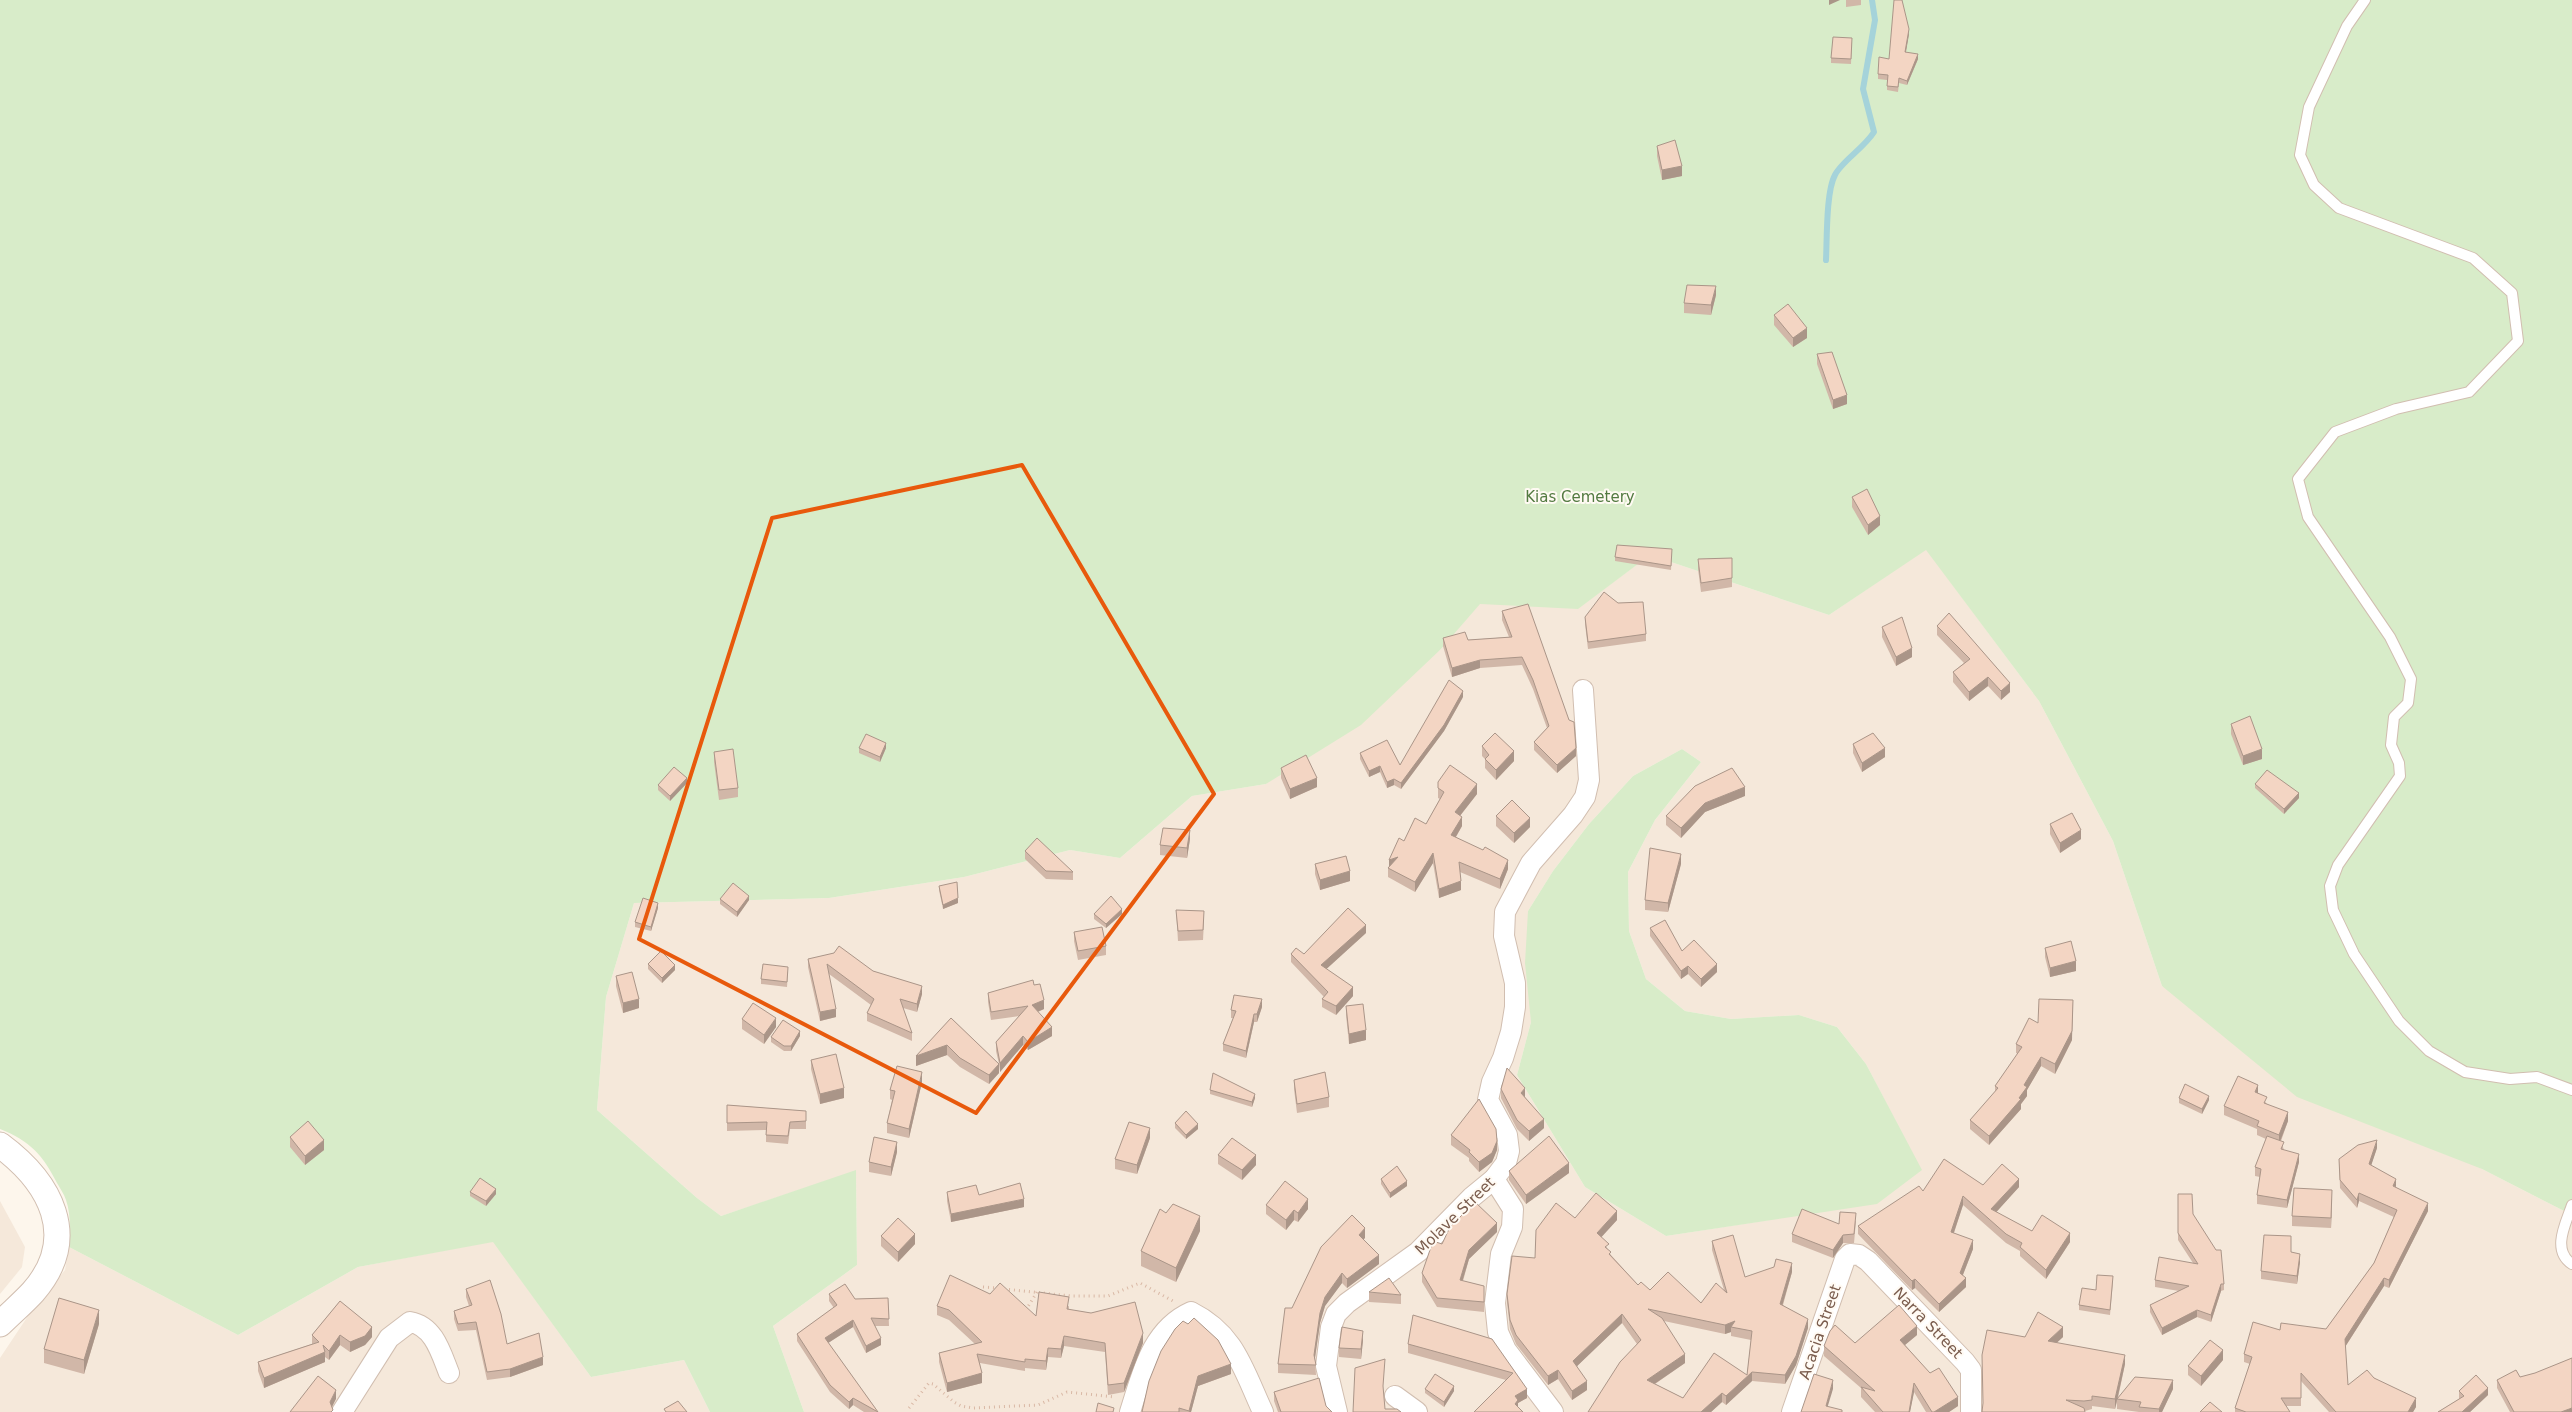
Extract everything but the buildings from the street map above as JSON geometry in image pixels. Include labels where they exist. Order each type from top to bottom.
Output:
[{"type":"street","name":"Molave Street","points":[[1337,1412],[1326,1366],[1331,1328],[1336,1314],[1347,1303],[1418,1252],[1472,1197],[1494,1179],[1506,1163],[1509,1151],[1507,1135],[1489,1106],[1489,1093],[1512,1032],[1515,1007],[1515,983],[1504,936],[1505,912],[1531,863],[1573,815],[1585,797],[1590,780],[1583,690]]},
{"type":"street","points":[[0,1145],[19,1159],[38,1180],[55,1210],[57,1239],[54,1257],[34,1291],[0,1324]]},
{"type":"street","points":[[1494,1179],[1513,1209],[1512,1226],[1501,1254],[1495,1303],[1498,1332],[1506,1350],[1553,1412]]},
{"type":"street","name":"Acacia Street","points":[[1792,1412],[1845,1259],[1850,1254]]},
{"type":"street","name":"Narra Street","points":[[1850,1254],[1859,1255],[1868,1261],[1965,1362],[1971,1370],[1971,1412]]},
{"type":"street","points":[[1130,1412],[1146,1360],[1176,1319],[1190,1312],[1219,1329],[1231,1344],[1263,1412]]},
{"type":"street","points":[[342,1412],[388,1338],[410,1322],[418,1323],[436,1341],[449,1373]]},
{"type":"street","points":[[1395,1396],[1417,1412]]},
{"type":"lane","points":[[2365,0],[2347,26],[2309,107],[2300,155],[2314,185],[2339,208],[2473,258],[2512,293],[2518,341],[2469,392],[2396,408],[2335,432],[2298,480],[2308,517],[2390,637],[2411,679],[2408,703],[2394,718],[2391,745],[2399,763],[2400,776],[2338,865],[2330,886],[2333,910],[2354,954],[2399,1021],[2430,1051],[2465,1072],[2510,1079],[2537,1077],[2572,1090]]},
{"type":"lane","points":[[2572,1205],[2560,1241],[2567,1260],[2572,1264]]},
{"type":"path","points":[[983,1287],[1072,1296],[1108,1296],[1140,1283],[1190,1312]]},
{"type":"path","points":[[1024,1313],[1037,1291]]},
{"type":"path","points":[[909,1408],[929,1383],[933,1384],[954,1402],[973,1408],[1038,1405],[1067,1392],[1127,1397],[1138,1389]]},
{"type":"highlighted area","points":[[1022,465],[1214,794],[976,1113],[639,939],[772,518]]},
{"type":"shaded area","points":[[1926,549],[2039,701],[2113,841],[2162,986],[2482,1169],[2572,1215],[2572,1412],[804,1412],[773,1326],[857,1265],[856,1171],[721,1216],[697,1198],[597,1110],[606,997],[634,903],[829,898],[964,877],[1070,850],[1120,858],[1192,796],[1266,784],[1441,649],[1480,603],[1578,608],[1650,555],[1829,615]],"holes":[[[1682,749],[1701,762],[1655,820],[1628,872],[1629,931],[1646,979],[1685,1011],[1731,1019],[1799,1015],[1837,1027],[1866,1064],[1921,1170],[1769,1220],[1666,1236],[1585,1187],[1517,1075],[1531,1022],[1528,911],[1553,871],[1589,824],[1633,776]]]},
{"type":"shaded area","points":[[0,1201],[25,1247],[22,1267],[0,1294]]},
{"type":"shaded area","points":[[493,1241],[591,1377],[684,1360],[710,1412],[0,1412],[0,1358],[30,1313],[65,1270],[69,1247],[238,1335],[358,1267]]},
{"type":"green space","name":"Kias Cemetery","points":[[0,0],[2572,0],[2572,1215],[2482,1169],[2297,1097],[2162,986],[2113,841],[2039,701],[1926,550],[1829,615],[1650,555],[1578,609],[1480,604],[1441,649],[1361,725],[1266,784],[1192,796],[1120,858],[1070,850],[964,877],[829,898],[634,903],[606,997],[597,1110],[697,1198],[721,1216],[856,1170],[857,1265],[773,1326],[804,1412],[710,1412],[684,1360],[591,1377],[493,1242],[358,1267],[238,1335],[69,1247],[70,1223],[68,1205],[52,1173],[41,1157],[28,1144],[0,1129]]},
{"type":"green space","points":[[1682,749],[1701,762],[1655,820],[1628,872],[1629,931],[1646,979],[1685,1011],[1731,1019],[1799,1015],[1837,1027],[1866,1064],[1922,1170],[1877,1204],[1666,1236],[1585,1187],[1517,1075],[1531,1022],[1525,963],[1528,911],[1553,871],[1589,824],[1633,776]]},
{"type":"waterway","points":[[1826,260],[1828,204],[1832,182],[1838,170],[1865,144],[1874,132],[1863,89],[1875,20],[1872,0]]}]
